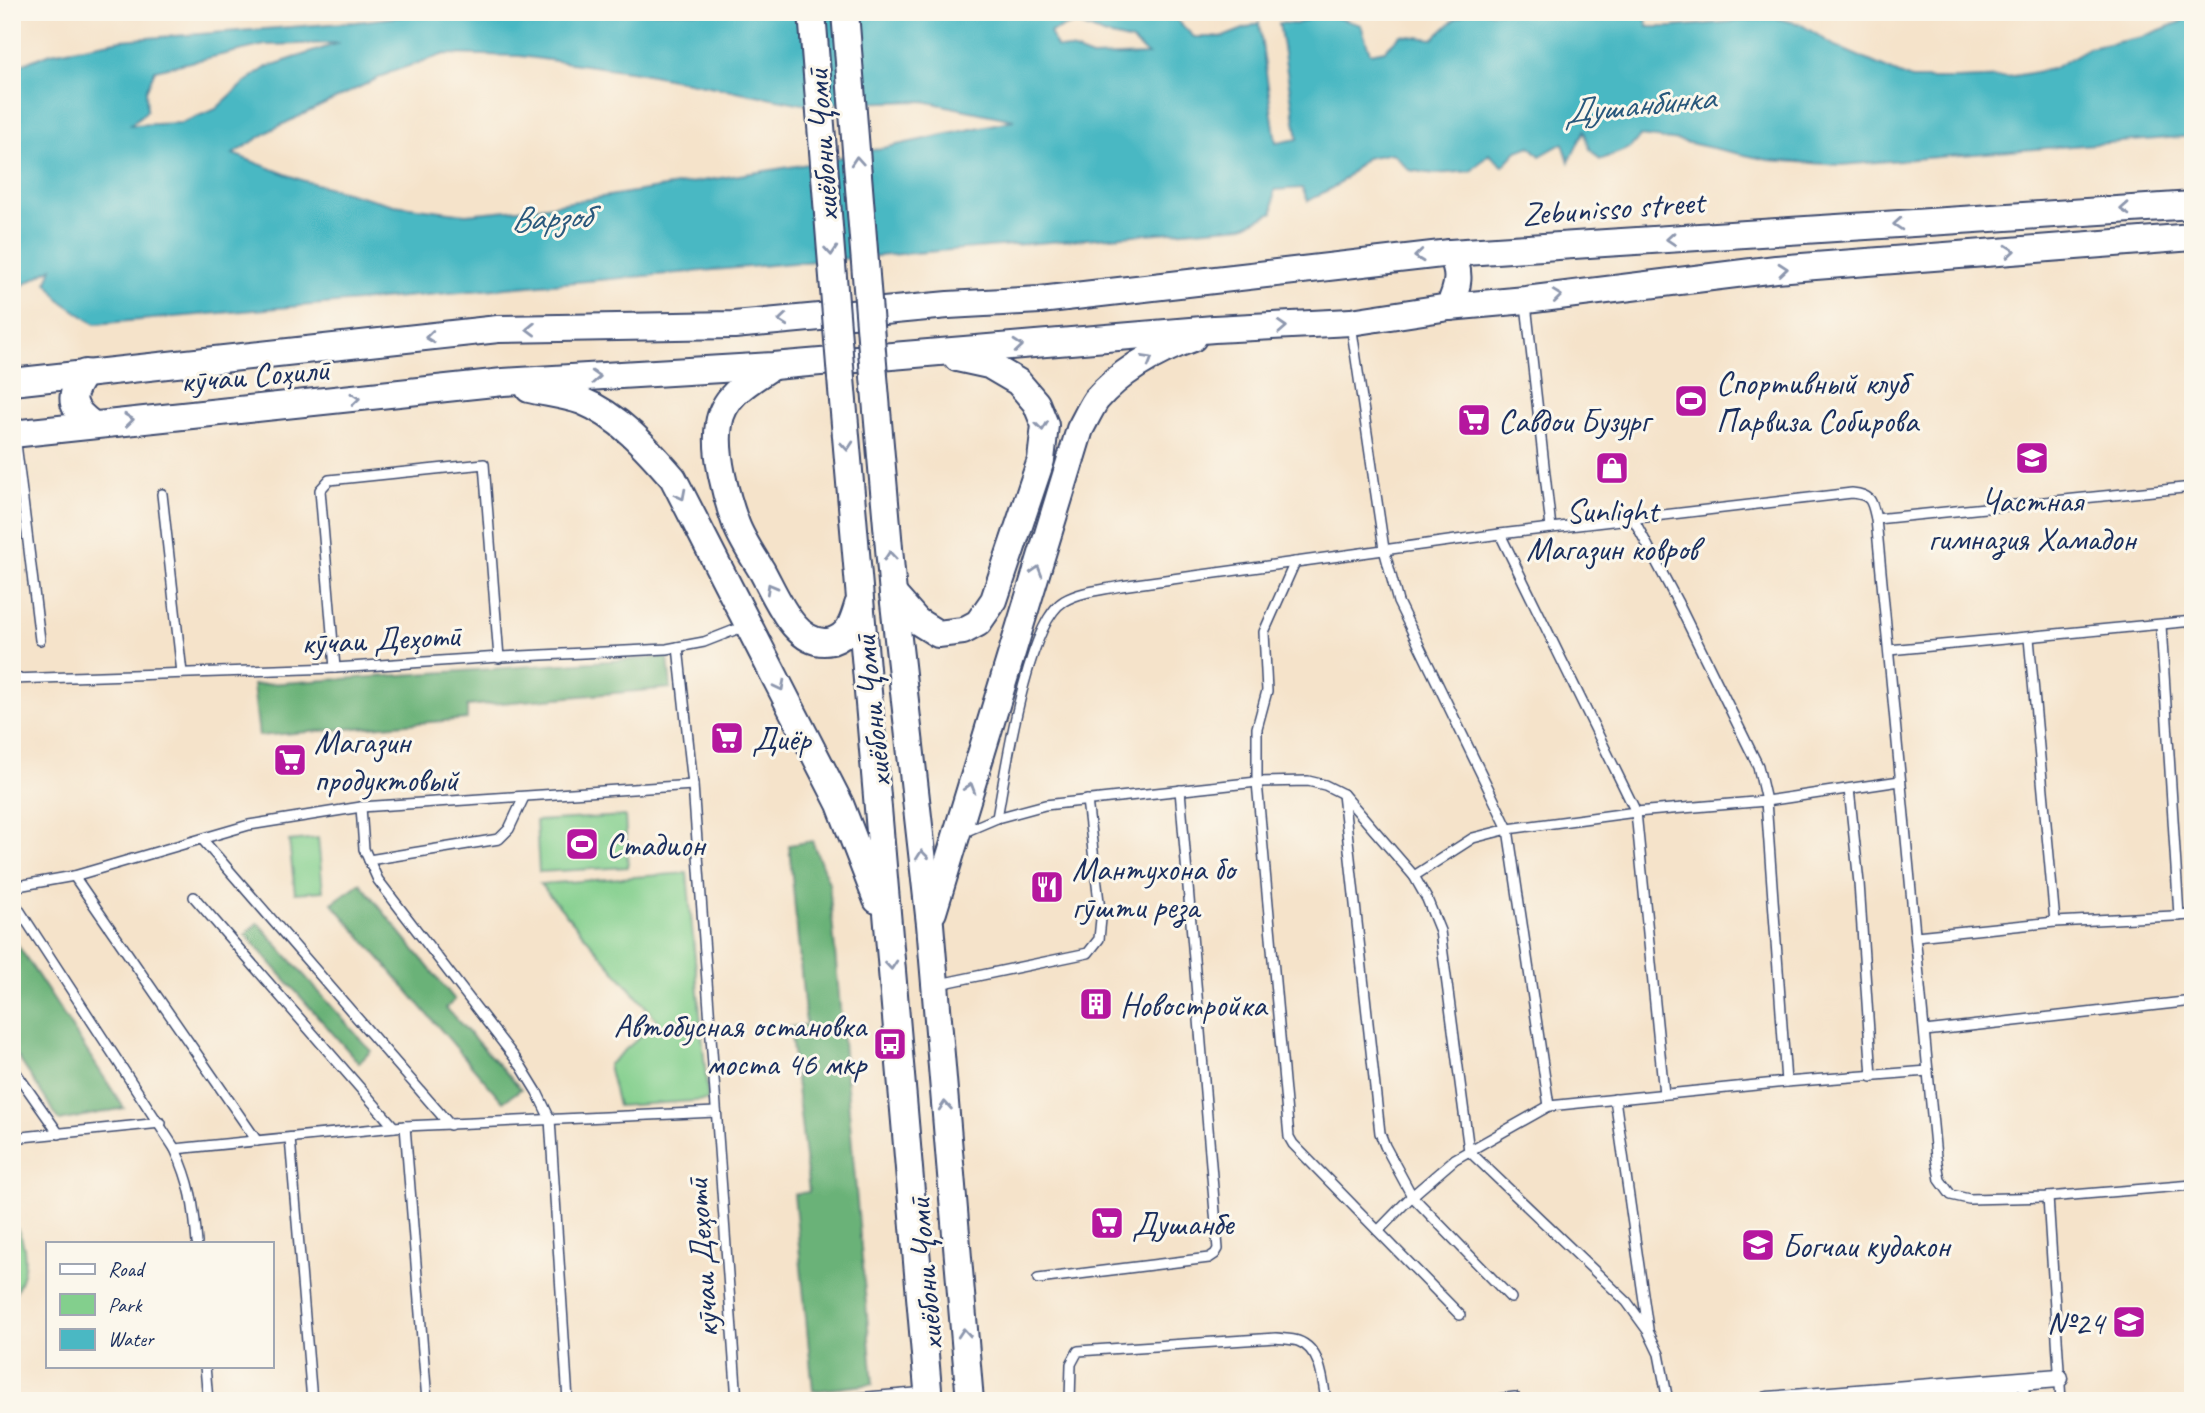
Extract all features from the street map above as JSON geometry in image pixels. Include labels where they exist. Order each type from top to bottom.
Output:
[{"type":"main road","name":"хиёбони Ҷомӣ","points":[[812,12],[928,1396]]},
{"type":"main road","name":"хиёбони Ҷомӣ","points":[[845,12],[893,594],[930,924],[970,1401]]},
{"type":"main road","name":"Zebunisso street","points":[[12,382],[498,329],[734,325],[948,305],[1040,300],[1450,253],[2193,205]]},
{"type":"main road","name":"кӯчаи Соҳилӣ","points":[[14,434],[92,424],[355,400],[503,382],[773,366],[1214,329],[1351,322],[1449,307],[1776,270],[2193,237]]},
{"type":"main road","points":[[1449,307],[1459,277],[1456,263],[1450,253]]},
{"type":"main road","points":[[930,924],[1080,429],[1095,402],[1121,375],[1172,346],[1214,329]]},
{"type":"main road","points":[[893,594],[917,621],[937,634],[963,631],[978,623],[995,600],[1041,460],[1045,425],[1036,403],[1018,382],[989,365],[934,353]]},
{"type":"main road","points":[[773,366],[737,389],[719,424],[724,485],[737,528],[790,621],[807,639],[824,643],[841,638],[852,626],[860,599]]},
{"type":"main road","points":[[85,373],[74,388],[73,402],[78,413],[92,424]]},
{"type":"main road","points":[[503,382],[582,401],[641,440],[673,478],[840,804],[888,928]]},
{"type":"street","points":[[1768,1401],[2059,1378]]},
{"type":"lane","points":[[1526,300],[1551,528]]},
{"type":"lane","points":[[1351,322],[1384,550],[1398,602],[1508,829],[1549,1106]]},
{"type":"lane","points":[[14,434],[40,640]]},
{"type":"lane","points":[[335,668],[320,490],[322,486],[329,480],[484,464],[499,658]]},
{"type":"lane","points":[[1876,519],[2193,487]]},
{"type":"lane","points":[[997,818],[1010,743],[1032,654],[1046,622],[1062,602],[1080,594],[1121,586],[1500,534],[1852,492],[1869,498],[1876,519],[1940,1180],[1951,1195],[1969,1199],[2048,1197],[2193,1185]]},
{"type":"lane","points":[[162,494],[182,673]]},
{"type":"lane","points":[[1633,518],[1758,766],[1766,801],[1786,1082]]},
{"type":"lane","points":[[1500,534],[1636,812],[1664,1094]]},
{"type":"lane","points":[[1295,562],[1264,632],[1267,691],[1257,728],[1257,782],[1290,1138],[1460,1315]]},
{"type":"lane","points":[[1889,650],[2193,621]]},
{"type":"lane","name":"кӯчаи Деҳотӣ","points":[[12,679],[335,668],[667,649],[704,642],[749,625]]},
{"type":"lane","points":[[2161,625],[2179,916]]},
{"type":"lane","points":[[2029,638],[2055,922]]},
{"type":"lane","name":"кӯчаи Деҳотӣ","points":[[678,647],[692,786],[737,1401]]},
{"type":"lane","points":[[956,836],[997,818],[1045,805],[1087,800],[1257,782],[1308,781],[1325,785],[1343,794],[1414,876],[1440,931],[1469,1151],[1627,1302],[1648,1331],[1659,1354],[1668,1401]]},
{"type":"lane","points":[[1414,876],[1473,838],[1508,829],[1636,812],[1766,801],[1900,781]]},
{"type":"lane","points":[[12,887],[74,876],[249,825],[361,807],[692,786]]},
{"type":"lane","points":[[1849,789],[1859,883],[1872,1077]]},
{"type":"lane","points":[[1038,1279],[1209,1258],[1216,1254],[1218,1249],[1180,790]]},
{"type":"lane","points":[[1343,794],[1380,1133],[1412,1196],[1511,1298]]},
{"type":"lane","points":[[369,860],[499,839],[509,829],[524,797]]},
{"type":"lane","points":[[935,985],[1087,953],[1099,939],[1101,919],[1087,800]]},
{"type":"lane","points":[[361,807],[364,849],[378,880],[521,1066],[550,1119],[568,1401]]},
{"type":"lane","points":[[202,839],[450,1125]]},
{"type":"lane","points":[[74,876],[257,1141]]},
{"type":"lane","points":[[194,897],[394,1127]]},
{"type":"lane","points":[[12,898],[175,1149],[187,1174],[194,1205],[197,1242]]},
{"type":"lane","points":[[1916,936],[2055,922],[2193,915]]},
{"type":"lane","points":[[1925,1031],[2193,1001]]},
{"type":"lane","points":[[12,1067],[58,1134]]},
{"type":"lane","points":[[1378,1231],[1412,1196],[1455,1159],[1549,1106],[1786,1082],[1928,1071]]},
{"type":"lane","points":[[1615,1099],[1648,1331]]},
{"type":"lane","points":[[175,1149],[405,1126],[716,1112]]},
{"type":"lane","points":[[12,1138],[160,1123]]},
{"type":"lane","points":[[405,1126],[427,1401]]},
{"type":"lane","points":[[290,1138],[312,1401]]},
{"type":"lane","points":[[2048,1197],[2061,1401]]},
{"type":"lane","points":[[1070,1401],[1070,1364],[1078,1350],[1276,1338],[1300,1342],[1313,1354],[1320,1369],[1326,1401]]},
{"type":"lane","points":[[205,1368],[208,1401]]},
{"type":"lane","points":[[2023,1381],[2025,1401]]},
{"type":"lane","points":[[821,1401],[928,1396]]},
{"type":"lane","points":[[1483,1401],[1516,1396]]},
{"type":"green space","points":[[668,657],[671,688],[467,706],[467,719],[259,736],[253,685]]},
{"type":"green space","name":"Стадион","points":[[625,816],[628,867],[539,872],[536,821]]},
{"type":"green space","points":[[318,838],[323,891],[295,893],[289,841]]},
{"type":"green space","points":[[812,841],[829,883],[873,1384],[813,1391],[794,1194],[809,1192],[790,1027],[806,1025],[789,845]]},
{"type":"green space","points":[[687,873],[708,1100],[618,1106],[608,1065],[658,1021],[540,884]]},
{"type":"green space","points":[[360,883],[455,1000],[446,1008],[521,1089],[503,1102],[332,903]]},
{"type":"green space","points":[[258,923],[371,1051],[359,1063],[245,934]]},
{"type":"green space","points":[[12,936],[124,1108],[60,1121],[12,1048]]},
{"type":"green space","points":[[12,1221],[22,1239],[25,1259],[21,1279],[12,1298]]},
{"type":"water","points":[[438,12],[1169,12],[1194,37],[1223,37],[1259,23],[1276,143],[1298,139],[1279,23],[1296,24],[1322,13],[1361,25],[1370,53],[1385,50],[1401,35],[1433,39],[1455,19],[1468,12],[1644,12],[1648,27],[1775,18],[1800,24],[1835,46],[1911,79],[1957,79],[2008,77],[2052,69],[2089,48],[2142,37],[2180,22],[2193,13],[2193,136],[1841,165],[1768,160],[1680,141],[1640,136],[1630,148],[1600,160],[1590,149],[1584,131],[1569,162],[1563,143],[1540,156],[1530,146],[1517,151],[1503,166],[1489,154],[1471,171],[1435,174],[1409,170],[1392,153],[1366,158],[1339,184],[1308,201],[1302,188],[1274,190],[1273,212],[1244,226],[95,324],[60,300],[47,282],[52,268],[13,291],[12,68],[51,53],[121,40],[356,22]],"holes":[[[1076,23],[1103,34],[1132,41],[1148,55],[1092,57],[1056,47],[1050,32]],[[339,43],[267,67],[244,83],[216,109],[181,123],[130,125],[147,111],[146,91],[155,70],[265,45]],[[445,54],[520,56],[636,72],[803,104],[923,101],[1014,120],[808,164],[540,207],[466,214],[394,205],[301,180],[233,154],[273,129],[391,72]]]},
{"type":"place","name":"Спортивный клуб Парвиза Собирова","points":[[1691,401]]},
{"type":"place","name":"Савдои Бузург","points":[[1474,420]]},
{"type":"place","name":"Частная гимназия Хамадон","points":[[2032,458]]},
{"type":"place","name":"Sunlight Магазин ковров","points":[[1612,468]]},
{"type":"place","name":"Диёр","points":[[727,738]]},
{"type":"place","name":"Магазин продуктовый","points":[[290,760]]},
{"type":"place","name":"Стадион","points":[[582,844]]},
{"type":"place","name":"Мантухона бо гӯшти реза","points":[[1047,887]]},
{"type":"place","name":"Новостройка","points":[[1096,1004]]},
{"type":"place","name":"Автобусная остановка моста 46 мкр","points":[[890,1044]]},
{"type":"place","name":"Душанбе","points":[[1107,1223]]},
{"type":"place","name":"Богчаи кудакон","points":[[1758,1245]]},
{"type":"place","name":"№24","points":[[2129,1322]]},
{"type":"water label","name":"Душанбинка","points":[[1639,104]]},
{"type":"water label","name":"Варзоб","points":[[550,217]]}]
